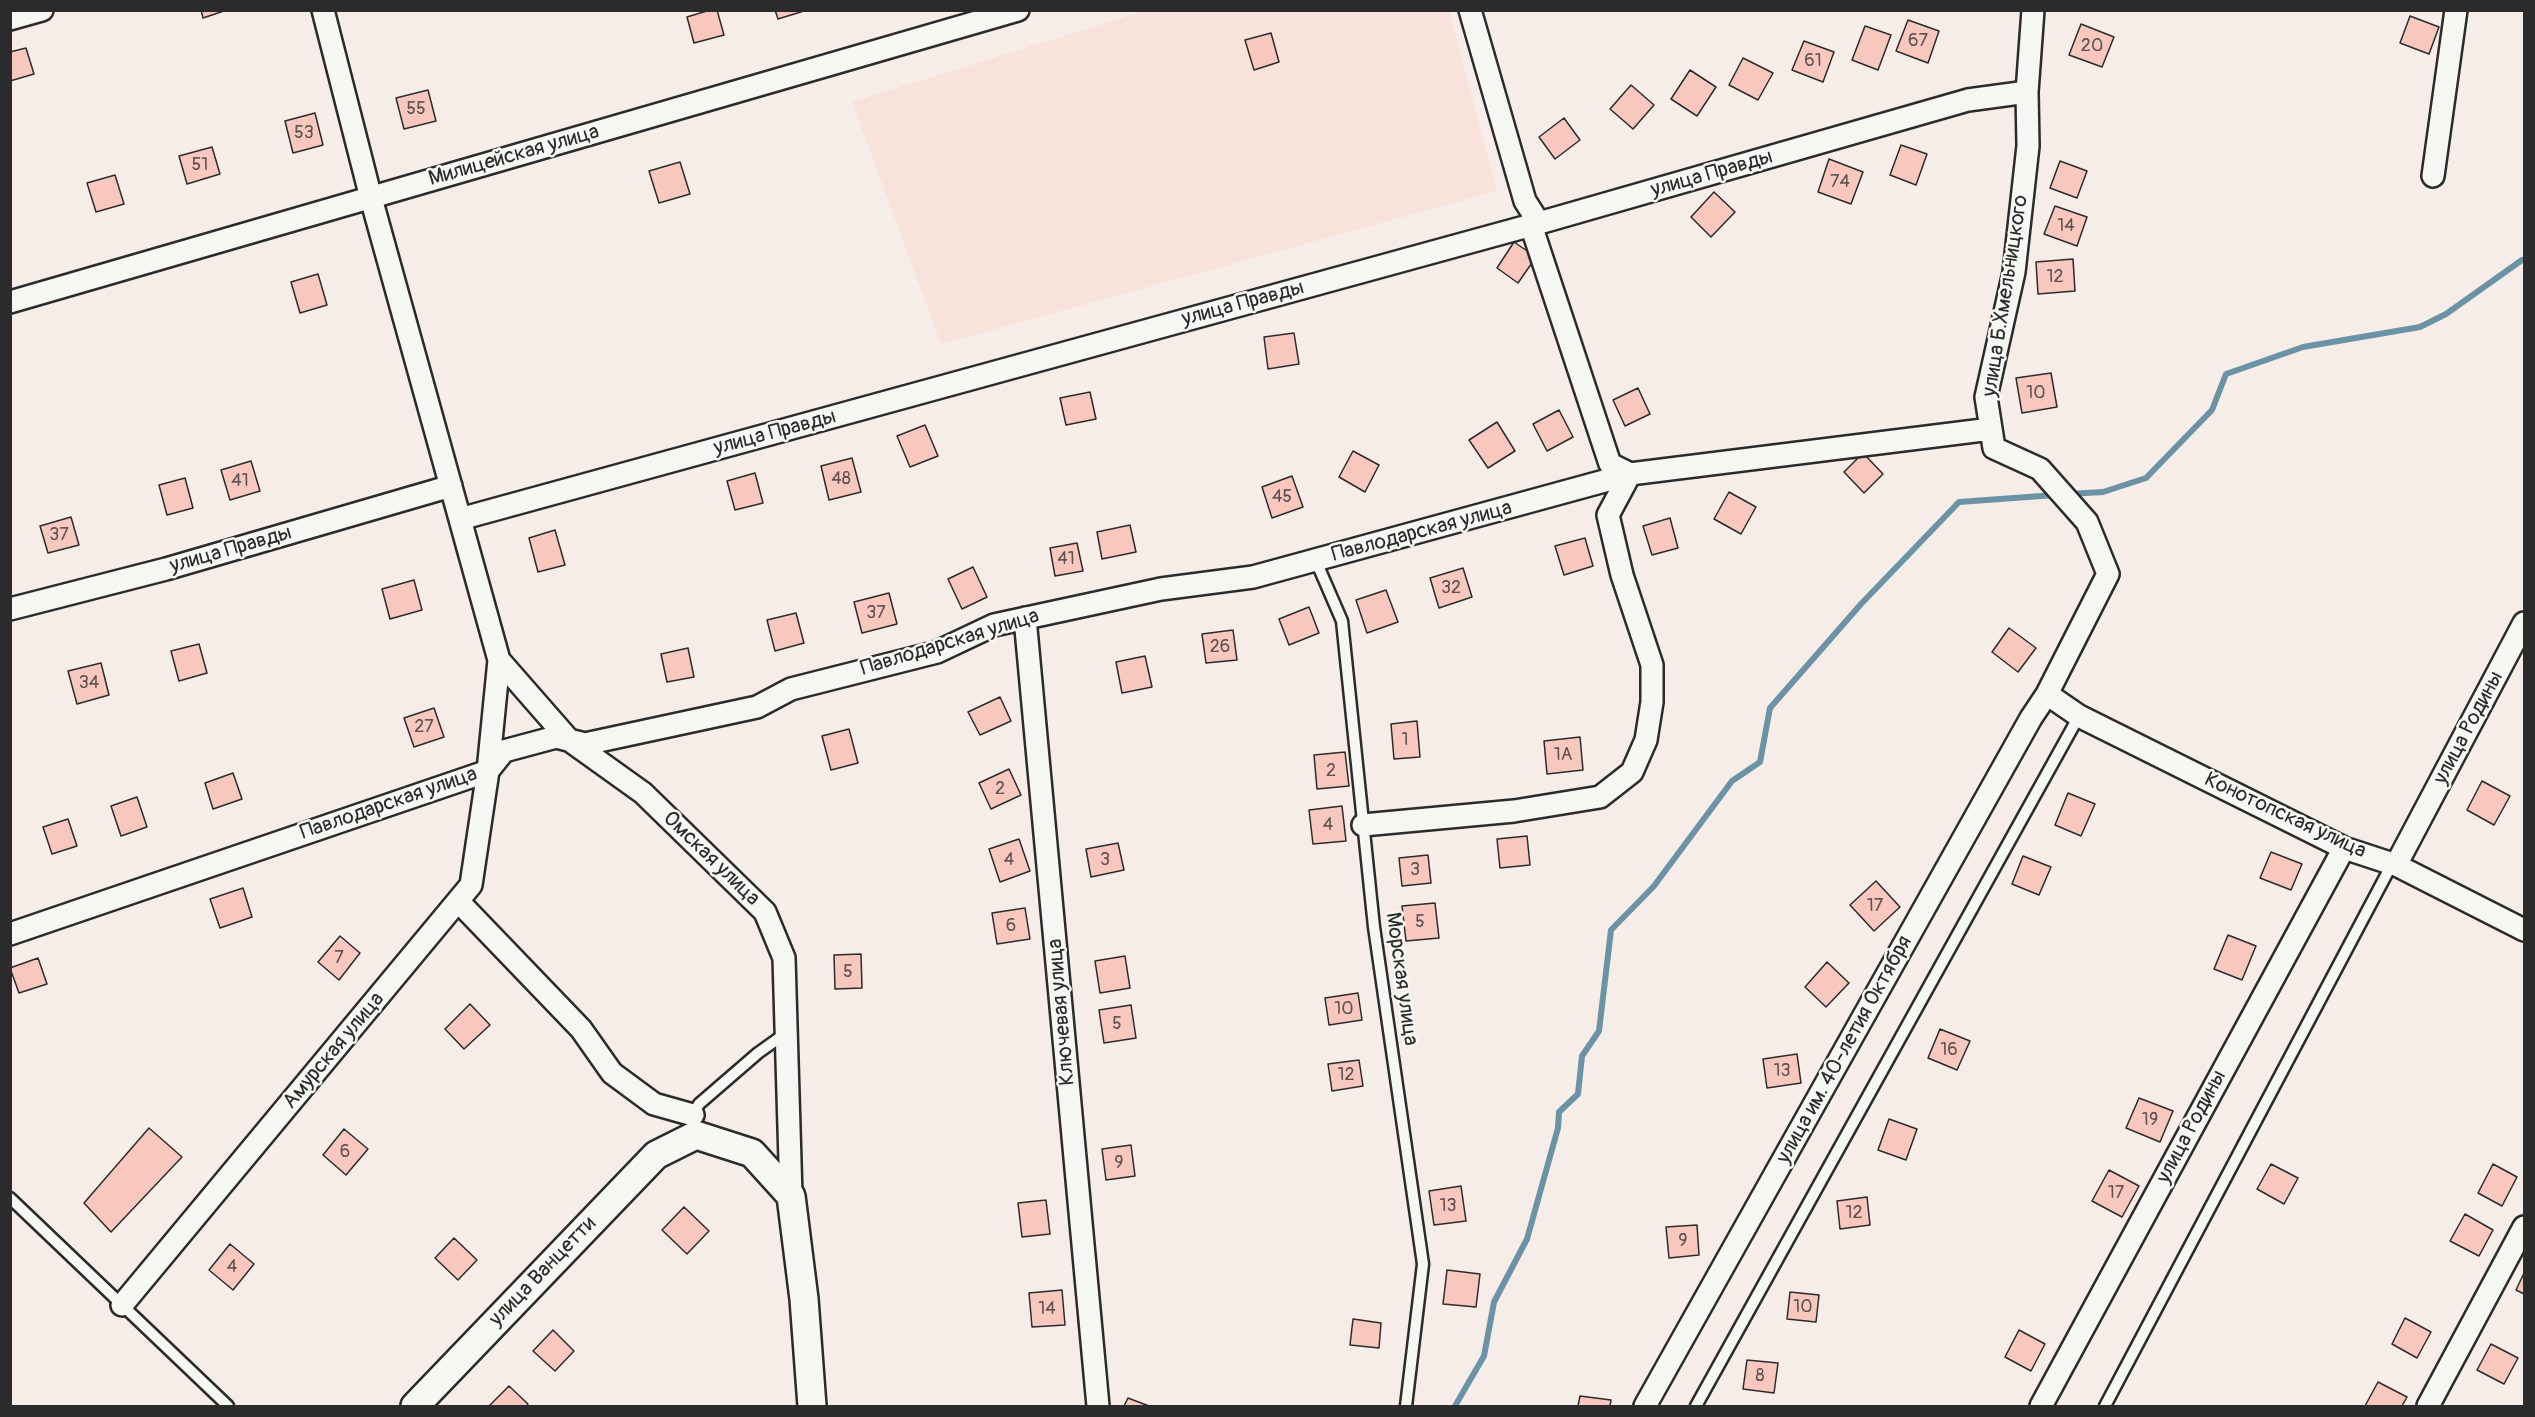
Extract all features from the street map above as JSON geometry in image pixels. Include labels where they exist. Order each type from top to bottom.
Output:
[{"type":"street","points":[[10,20],[42,10]]},
{"type":"street","points":[[323,10],[371,198],[499,660]]},
{"type":"street","name":"Милицейская улица","points":[[10,302],[1018,10]]},
{"type":"street","points":[[1363,825],[1514,811],[1600,797],[1632,772],[1646,740],[1652,702],[1652,665],[1622,575],[1608,514],[1629,474],[1610,464],[1535,224],[1525,201],[1470,10]]},
{"type":"street","name":"улица Б.Хмельницкого","points":[[2033,10],[2027,92],[2028,146],[2014,272],[1986,397],[1994,448],[2040,468],[2087,522],[2108,574],[2047,694]]},
{"type":"street","points":[[2433,176],[2456,10]]},
{"type":"street","name":"улица Правды","points":[[460,519],[1535,224],[1968,100],[2027,92]]},
{"type":"street","name":"Павлодарская улица","points":[[10,934],[488,771],[504,750],[556,737],[585,744],[757,708],[791,689],[937,652],[994,625],[1161,589],[1253,577],[1629,474],[1991,429]]},
{"type":"street","name":"улица Правды","points":[[10,609],[166,569],[451,486]]},
{"type":"street","name":"Ключевая улица","points":[[1025,618],[1098,1407]]},
{"type":"street","name":"улица Родины","points":[[2394,865],[2524,623]]},
{"type":"street","name":"Омская улица","points":[[499,660],[569,740],[643,793],[765,912],[784,958],[791,1196],[804,1299],[812,1407]]},
{"type":"street","name":"Амурская улица","points":[[122,1305],[471,885],[488,771],[499,660]]},
{"type":"street","points":[[2047,694],[2079,716]]},
{"type":"street","name":"улица им. 40-летия Октября","points":[[1645,1407],[2031,718],[2047,694]]},
{"type":"street","name":"Конотопская улица","points":[[2079,716],[2344,848],[2394,865],[2524,930]]},
{"type":"street","name":"улица Родины","points":[[2041,1407],[2344,848]]},
{"type":"street","points":[[458,901],[581,1029],[612,1072],[654,1104],[693,1115]]},
{"type":"street","points":[[676,1144],[696,1135],[752,1153],[791,1196]]},
{"type":"street","name":"улица Ванцетти","points":[[415,1407],[656,1155],[676,1144]]},
{"type":"street","points":[[2428,1407],[2524,1227]]},
{"type":"lane","name":"Морская улица","points":[[1316,561],[1342,621],[1374,927],[1423,1264],[1406,1407]]},
{"type":"lane","points":[[1696,1407],[2079,716]]},
{"type":"lane","name":"улица Родины","points":[[2105,1407],[2394,865]]},
{"type":"lane","points":[[676,1144],[699,1104],[741,1067],[786,1033]]},
{"type":"lane","points":[[10,1198],[228,1407]]},
{"type":"shaded area","points":[[1144,11],[1449,11],[1497,191],[941,344],[852,102]]},
{"type":"building","points":[[201,10],[227,10],[203,18]]},
{"type":"building","points":[[717,10],[724,35],[694,43],[687,17]]},
{"type":"building","points":[[775,10],[804,10],[804,11],[778,19]]},
{"type":"building","points":[[2410,16],[2439,27],[2429,54],[2400,43]]},
{"type":"building","points":[[1908,20],[1939,31],[1928,63],[1896,51]]},
{"type":"building","points":[[2081,24],[2114,37],[2102,67],[2069,55]]},
{"type":"building","points":[[1865,26],[1891,35],[1878,70],[1852,60]]},
{"type":"building","points":[[1271,33],[1279,62],[1254,70],[1245,40]]},
{"type":"building","points":[[1804,41],[1834,52],[1823,82],[1792,70]]},
{"type":"building","points":[[26,48],[34,74],[10,81],[10,52]]},
{"type":"building","points":[[1743,58],[1773,73],[1758,100],[1729,85]]},
{"type":"building","points":[[1690,70],[1716,87],[1697,116],[1671,99]]},
{"type":"building","points":[[1631,85],[1654,105],[1633,129],[1610,109]]},
{"type":"building","points":[[428,90],[436,121],[404,129],[396,98]]},
{"type":"building","points":[[315,113],[323,145],[293,153],[285,121]]},
{"type":"building","points":[[1564,118],[1580,140],[1555,159],[1539,137]]},
{"type":"building","points":[[1901,145],[1927,154],[1916,185],[1890,175]]},
{"type":"building","points":[[212,147],[220,174],[187,184],[179,156]]},
{"type":"building","points":[[1829,159],[1863,172],[1851,204],[1818,192]]},
{"type":"building","points":[[2060,161],[2087,171],[2077,198],[2050,188]]},
{"type":"building","points":[[680,162],[690,194],[659,203],[649,171]]},
{"type":"building","points":[[115,175],[124,204],[96,212],[87,183]]},
{"type":"building","points":[[1714,192],[1735,212],[1711,237],[1691,217]]},
{"type":"building","points":[[2055,206],[2087,217],[2077,246],[2044,234]]},
{"type":"building","points":[[1514,242],[1536,257],[1518,283],[1497,268]]},
{"type":"building","points":[[2073,259],[2075,291],[2038,294],[2036,262]]},
{"type":"building","points":[[318,274],[327,305],[300,313],[291,282]]},
{"type":"building","points":[[1294,333],[1299,364],[1268,369],[1264,337]]},
{"type":"building","points":[[2051,373],[2057,407],[2022,413],[2016,378]]},
{"type":"building","points":[[1638,388],[1650,414],[1625,426],[1613,400]]},
{"type":"building","points":[[1090,392],[1096,419],[1066,425],[1060,398]]},
{"type":"building","points":[[1559,410],[1573,437],[1547,451],[1533,424]]},
{"type":"building","points":[[1497,422],[1515,451],[1488,468],[1469,440]]},
{"type":"building","points":[[925,425],[938,456],[910,467],[897,436]]},
{"type":"building","points":[[1353,451],[1379,465],[1365,492],[1339,477]]},
{"type":"building","points":[[1863,453],[1883,474],[1864,493],[1844,472]]},
{"type":"building","points":[[852,458],[861,492],[829,500],[821,466]]},
{"type":"building","points":[[251,461],[260,491],[230,500],[221,470]]},
{"type":"building","points":[[755,473],[763,503],[735,510],[727,481]]},
{"type":"building","points":[[1292,476],[1303,507],[1272,518],[1262,487]]},
{"type":"building","points":[[185,478],[193,508],[167,515],[159,485]]},
{"type":"building","points":[[1729,492],[1756,507],[1741,534],[1714,519]]},
{"type":"building","points":[[71,517],[79,545],[48,553],[40,526]]},
{"type":"building","points":[[1670,518],[1678,548],[1652,555],[1643,526]]},
{"type":"building","points":[[1130,525],[1136,552],[1102,559],[1097,532]]},
{"type":"building","points":[[555,530],[565,565],[538,572],[529,538]]},
{"type":"building","points":[[1585,538],[1593,566],[1564,575],[1555,546]]},
{"type":"building","points":[[1077,543],[1083,571],[1055,576],[1050,548]]},
{"type":"building","points":[[973,567],[987,597],[962,609],[948,579]]},
{"type":"building","points":[[1463,568],[1472,597],[1439,608],[1430,578]]},
{"type":"building","points":[[414,580],[422,610],[390,619],[382,589]]},
{"type":"building","points":[[1386,590],[1398,622],[1367,633],[1356,600]]},
{"type":"building","points":[[889,593],[897,624],[862,633],[854,602]]},
{"type":"building","points":[[1309,607],[1319,633],[1289,645],[1279,619]]},
{"type":"building","points":[[796,613],[804,643],[775,651],[767,620]]},
{"type":"building","points":[[2009,628],[2036,648],[2018,672],[1992,652]]},
{"type":"building","points":[[1233,630],[1237,660],[1206,663],[1202,634]]},
{"type":"building","points":[[199,644],[207,673],[179,681],[171,651]]},
{"type":"building","points":[[688,648],[694,677],[667,682],[661,654]]},
{"type":"building","points":[[1145,656],[1152,687],[1122,693],[1116,662]]},
{"type":"building","points":[[101,663],[109,695],[77,704],[68,671]]},
{"type":"building","points":[[1000,697],[1011,721],[980,735],[968,712]]},
{"type":"building","points":[[434,708],[444,737],[414,747],[404,718]]},
{"type":"building","points":[[1417,721],[1420,757],[1394,759],[1391,724]]},
{"type":"building","points":[[849,729],[858,763],[831,770],[822,736]]},
{"type":"building","points":[[1580,737],[1583,770],[1547,774],[1544,741]]},
{"type":"building","points":[[1345,752],[1349,786],[1317,789],[1314,755]]},
{"type":"building","points":[[1009,769],[1021,795],[991,809],[979,783]]},
{"type":"building","points":[[233,773],[242,799],[213,809],[205,783]]},
{"type":"building","points":[[2482,781],[2510,796],[2494,825],[2467,810]]},
{"type":"building","points":[[2068,793],[2095,804],[2081,836],[2055,825]]},
{"type":"building","points":[[137,797],[147,827],[121,836],[111,806]]},
{"type":"building","points":[[1342,806],[1346,841],[1313,844],[1309,810]]},
{"type":"building","points":[[68,819],[77,846],[52,854],[43,827]]},
{"type":"building","points":[[1527,836],[1530,865],[1500,868],[1497,839]]},
{"type":"building","points":[[1019,839],[1030,871],[1000,882],[989,849]]},
{"type":"building","points":[[1118,843],[1124,870],[1091,877],[1086,849]]},
{"type":"building","points":[[2271,852],[2302,864],[2291,890],[2260,878]]},
{"type":"building","points":[[1428,855],[1431,883],[1402,886],[1399,858]]},
{"type":"building","points":[[2023,856],[2051,867],[2039,895],[2012,884]]},
{"type":"building","points":[[1876,881],[1900,907],[1874,931],[1850,905]]},
{"type":"building","points":[[243,888],[252,917],[220,928],[210,899]]},
{"type":"building","points":[[1435,903],[1439,938],[1406,941],[1402,906]]},
{"type":"building","points":[[1025,908],[1030,939],[997,944],[992,913]]},
{"type":"building","points":[[2228,935],[2256,946],[2242,980],[2214,969]]},
{"type":"building","points":[[340,936],[360,953],[339,980],[318,962]]},
{"type":"building","points":[[861,954],[862,988],[835,989],[834,955]]},
{"type":"building","points":[[1125,956],[1130,988],[1100,993],[1095,961]]},
{"type":"building","points":[[38,958],[47,984],[19,993],[10,968]]},
{"type":"building","points":[[1827,962],[1849,983],[1826,1007],[1805,987]]},
{"type":"building","points":[[1358,993],[1362,1020],[1329,1025],[1325,998]]},
{"type":"building","points":[[470,1004],[490,1025],[464,1049],[445,1029]]},
{"type":"building","points":[[1131,1005],[1136,1038],[1104,1043],[1099,1010]]},
{"type":"building","points":[[1940,1029],[1970,1041],[1957,1070],[1928,1058]]},
{"type":"building","points":[[1797,1054],[1801,1083],[1767,1088],[1763,1059]]},
{"type":"building","points":[[1359,1060],[1363,1086],[1332,1091],[1328,1064]]},
{"type":"building","points":[[2139,1098],[2173,1111],[2160,1142],[2126,1128]]},
{"type":"building","points":[[1889,1119],[1917,1129],[1906,1160],[1878,1150]]},
{"type":"building","points":[[149,1128],[182,1157],[111,1232],[84,1203]]},
{"type":"building","points":[[344,1129],[368,1149],[346,1175],[323,1155]]},
{"type":"building","points":[[1131,1145],[1135,1176],[1106,1180],[1102,1149]]},
{"type":"building","points":[[2271,1164],[2298,1178],[2284,1204],[2257,1189]]},
{"type":"building","points":[[2493,1164],[2517,1177],[2502,1206],[2478,1193]]},
{"type":"building","points":[[2109,1170],[2139,1186],[2122,1217],[2092,1201]]},
{"type":"building","points":[[1461,1186],[1466,1221],[1434,1225],[1429,1191]]},
{"type":"building","points":[[1867,1197],[1870,1225],[1840,1229],[1837,1201]]},
{"type":"building","points":[[1046,1200],[1050,1234],[1022,1237],[1018,1203]]},
{"type":"building","points":[[684,1207],[709,1231],[687,1254],[662,1230]]},
{"type":"building","points":[[2465,1214],[2493,1230],[2479,1256],[2450,1241]]},
{"type":"building","points":[[1697,1225],[1699,1255],[1669,1258],[1666,1227]]},
{"type":"building","points":[[454,1238],[477,1260],[458,1280],[435,1258]]},
{"type":"building","points":[[230,1244],[254,1264],[233,1290],[209,1270]]},
{"type":"building","points":[[1447,1270],[1480,1274],[1476,1307],[1443,1304]]},
{"type":"building","points":[[2524,1273],[2524,1294],[2516,1290]]},
{"type":"building","points":[[1062,1290],[1065,1325],[1032,1327],[1029,1293]]},
{"type":"building","points":[[1790,1292],[1819,1295],[1816,1322],[1787,1319]]},
{"type":"building","points":[[2405,1318],[2431,1332],[2417,1358],[2392,1344]]},
{"type":"building","points":[[1353,1319],[1381,1323],[1379,1348],[1350,1345]]},
{"type":"building","points":[[553,1330],[574,1351],[555,1371],[533,1351]]},
{"type":"building","points":[[2019,1330],[2045,1344],[2031,1371],[2005,1357]]},
{"type":"building","points":[[2491,1344],[2518,1358],[2504,1384],[2477,1370]]},
{"type":"building","points":[[1747,1360],[1778,1363],[1774,1393],[1743,1389]]},
{"type":"building","points":[[2378,1382],[2407,1397],[2402,1406],[2365,1406]]},
{"type":"building","points":[[509,1386],[528,1404],[526,1406],[489,1406]]},
{"type":"building","points":[[1580,1396],[1611,1400],[1610,1406],[1578,1406]]},
{"type":"building","points":[[1128,1398],[1149,1406],[1124,1406]]},
{"type":"waterway","points":[[2068,494],[2103,492],[2146,478],[2212,410],[2226,374],[2303,347],[2420,327],[2446,314],[2522,260]]},
{"type":"waterway","points":[[1455,1406],[1484,1356],[1494,1302],[1527,1239],[1558,1128],[1559,1112],[1578,1094],[1582,1056],[1599,1031],[1611,930],[1654,886],[1732,781],[1760,762],[1770,708],[1861,604],[1959,502],[2055,495]]}]
